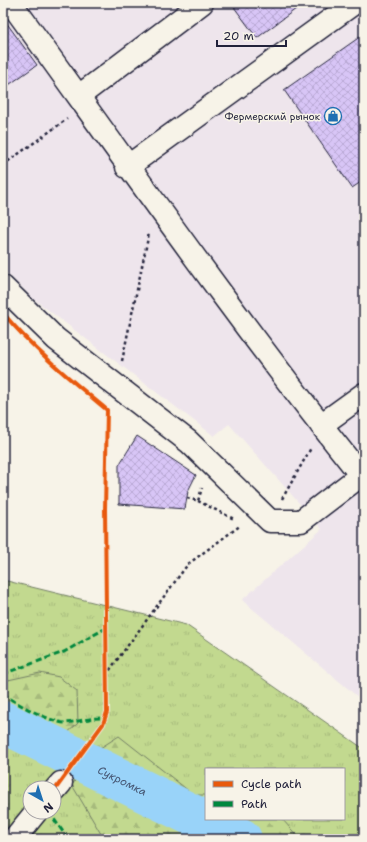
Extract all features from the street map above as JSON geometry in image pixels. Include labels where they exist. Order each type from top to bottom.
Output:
[{"type":"lane","points":[[3,287],[56,339],[189,442],[270,521],[301,520],[363,476],[317,434],[127,167],[79,96],[11,3]]},
{"type":"lane","points":[[79,96],[202,3]]},
{"type":"lane","points":[[127,167],[354,3]]},
{"type":"lane","points":[[317,434],[364,394]]},
{"type":"lane","points":[[14,839],[29,820]]},
{"type":"path","points":[[3,165],[69,118]]},
{"type":"path","points":[[117,386],[151,227]]},
{"type":"path","points":[[270,521],[317,434]]},
{"type":"path","points":[[106,675],[188,564],[243,523],[198,502]]},
{"type":"shaded area","points":[[3,3],[364,3],[364,702],[242,600],[322,529],[229,424],[214,436],[35,300],[3,269]]},
{"type":"green space","points":[[3,580],[186,625],[364,749],[364,839],[3,839]]},
{"type":"green space","points":[[40,673],[59,677],[77,691],[78,723],[62,738],[3,708],[3,678],[8,680]]},
{"type":"green space","points":[[119,736],[194,795],[205,795],[205,820],[283,820],[300,839],[104,839],[72,785],[97,750]]},
{"type":"building","points":[[231,3],[304,3],[257,38]]},
{"type":"building","points":[[3,18],[37,65],[3,89]]},
{"type":"building","name":"Фермерский рынок","points":[[364,34],[364,180],[352,188],[284,90]]},
{"type":"building","points":[[137,436],[196,475],[188,491],[185,509],[119,504],[119,465]]},
{"type":"waterway","name":"Сукромка","points":[[3,722],[241,839]]},
{"type":"marked path","points":[[3,674],[64,652],[106,628]]},
{"type":"marked path","points":[[3,693],[33,711],[59,722],[65,723],[95,718],[105,718]]},
{"type":"marked path","points":[[55,820],[68,839]]},
{"type":"cycle path","points":[[3,313],[27,340],[66,376],[107,410],[105,509],[107,712],[103,724],[62,780]]},
{"type":"place","name":"Фермерский рынок","points":[[333,116]]}]
